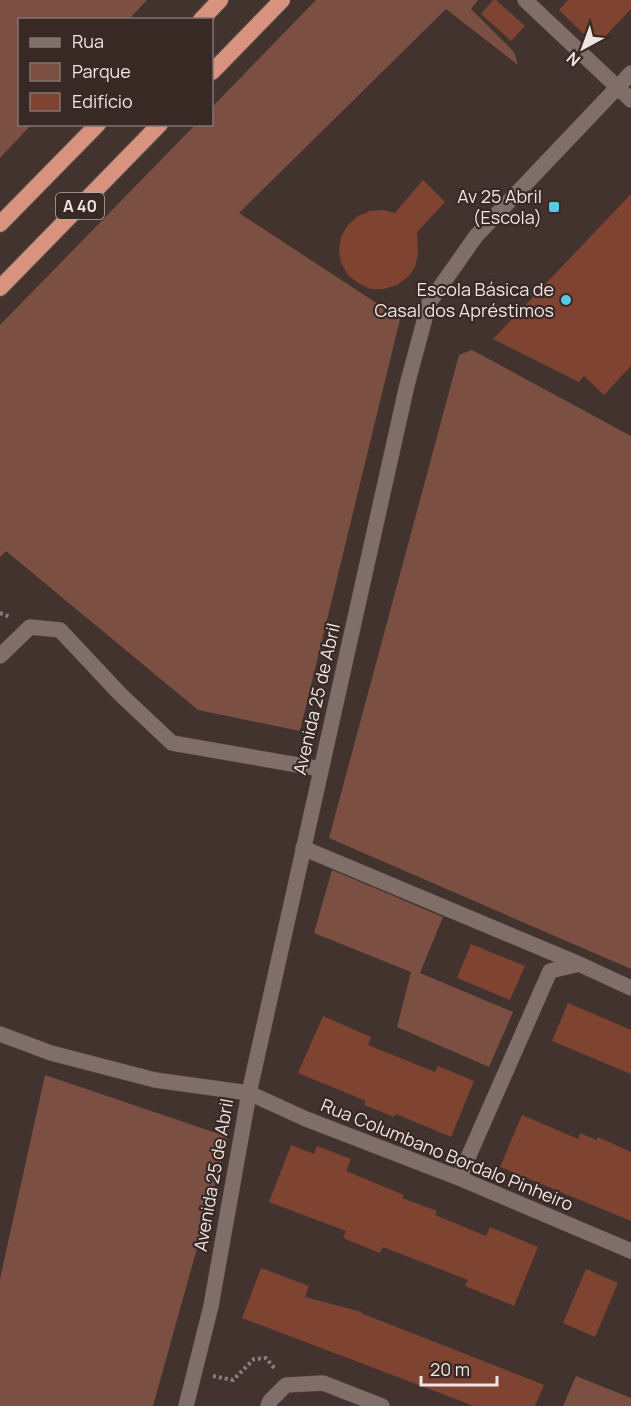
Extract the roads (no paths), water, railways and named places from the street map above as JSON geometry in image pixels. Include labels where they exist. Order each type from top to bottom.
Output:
[{"type":"highway","points":[[203,18],[220,0]]},
{"type":"highway","points":[[213,71],[282,0]]},
{"type":"highway","name":"A 40","points":[[0,224],[96,126]]},
{"type":"highway","name":"A 40","points":[[0,288],[158,126]]},
{"type":"street","points":[[525,0],[631,100]]},
{"type":"street","name":"Avenida 25 de Abril","points":[[186,1406],[211,1306],[249,1093],[407,385],[429,303],[476,236],[631,73]]},
{"type":"street","points":[[0,656],[30,627],[60,630],[120,694],[172,743],[321,769]]},
{"type":"street","points":[[303,848],[631,988]]},
{"type":"street","points":[[459,1178],[550,971],[579,964]]},
{"type":"street","name":"Rua Columbano Bordalo Pinheiro","points":[[0,1034],[51,1053],[155,1080],[249,1093],[306,1119],[459,1178],[631,1251]]},
{"type":"street","points":[[268,1406],[286,1384],[323,1383],[381,1406]]},
{"type":"place","name":"Av 25 Abril (Escola)","points":[[554,207]]},
{"type":"place","name":"Escola Básica de Casal dos Apréstimos","points":[[566,300]]}]
